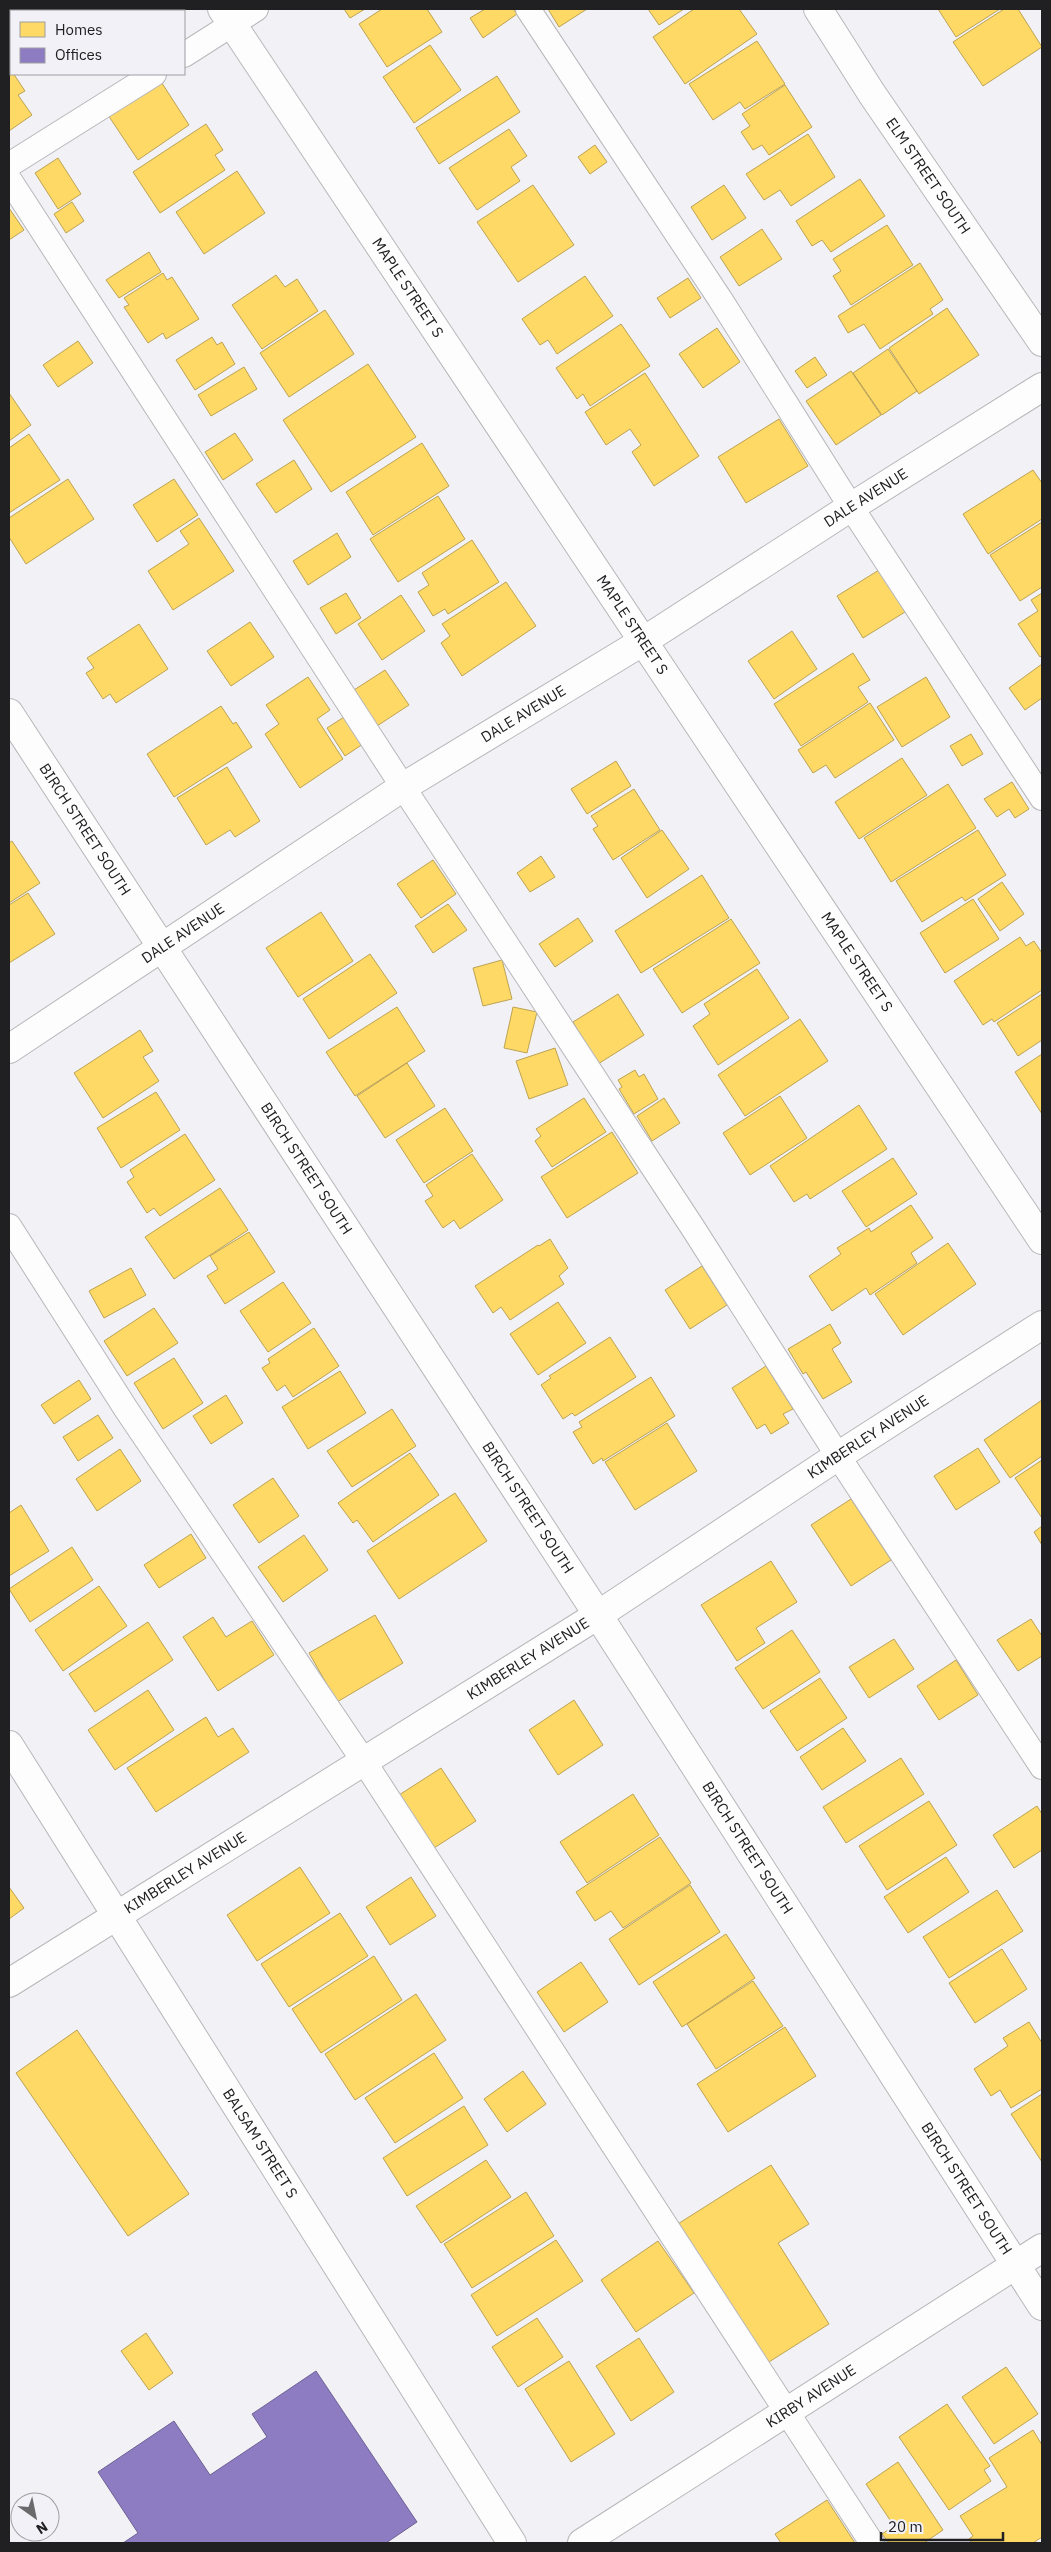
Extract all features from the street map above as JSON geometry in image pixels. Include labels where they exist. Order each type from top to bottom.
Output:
[{"type":"street","name":"ELM STREET SOUTH","points":[[818,9],[872,94],[1041,337]]},
{"type":"street","name":"MAPLE STREET S","points":[[227,17],[1042,1240]]},
{"type":"street","name":"DALE AVENUE","points":[[9,1049],[403,787],[642,642],[851,506],[1042,387]]},
{"type":"street","name":"BIRCH STREET SOUTH","points":[[9,713],[598,1615],[1042,2306]]},
{"type":"street","name":"KIMBERLEY AVENUE","points":[[9,1983],[117,1914],[364,1763],[598,1615],[838,1456],[1042,1325]]},
{"type":"street","name":"BALSAM STREET S","points":[[9,1745],[512,2543]]},
{"type":"street","name":"KIRBY AVENUE","points":[[582,2543],[1042,2248]]},
{"type":"lane","points":[[185,54],[227,17],[256,9]]},
{"type":"lane","points":[[528,9],[720,299],[851,506],[1042,798]]},
{"type":"lane","points":[[9,165],[152,75]]},
{"type":"lane","points":[[9,179],[403,787],[587,1064],[838,1456],[1042,1766]]},
{"type":"lane","points":[[9,1226],[126,1409],[364,1763],[872,2543]]},
{"type":"building: Homes","points":[[57,9],[123,10],[58,10]]},
{"type":"building: Homes","points":[[344,9],[365,9],[350,18]]},
{"type":"building: Homes","points":[[382,9],[427,9],[442,32],[387,67],[359,24]]},
{"type":"building: Homes","points":[[485,9],[513,9],[517,14],[483,38],[470,18]]},
{"type":"building: Homes","points":[[548,9],[587,9],[559,27]]},
{"type":"building: Homes","points":[[648,9],[684,9],[659,25]]},
{"type":"building: Homes","points":[[694,9],[739,9],[757,34],[685,84],[653,37]]},
{"type":"building: Homes","points":[[938,9],[1000,9],[956,37]]},
{"type":"building: Homes","points":[[1004,9],[1018,9],[1042,47],[983,86],[953,42]]},
{"type":"building: Homes","points":[[757,41],[785,84],[745,109],[740,102],[713,120],[689,84]]},
{"type":"building: Homes","points":[[430,45],[461,90],[414,123],[383,77]]},
{"type":"building: Homes","points":[[9,67],[10,75],[14,75],[25,91],[18,95],[32,115],[9,131]]},
{"type":"building: Homes","points":[[497,76],[520,112],[439,164],[416,128]]},
{"type":"building: Homes","points":[[158,77],[189,125],[138,160],[106,112]]},
{"type":"building: Homes","points":[[785,85],[812,127],[769,155],[762,145],[753,150],[741,132],[750,126],[742,114]]},
{"type":"building: Homes","points":[[206,124],[223,150],[215,155],[225,170],[160,213],[133,172]]},
{"type":"building: Homes","points":[[509,129],[527,156],[511,167],[520,181],[477,210],[449,168]]},
{"type":"building: Homes","points":[[808,134],[835,177],[791,206],[780,190],[764,200],[746,174]]},
{"type":"building: Homes","points":[[595,145],[607,162],[590,174],[578,157]]},
{"type":"building: Homes","points":[[58,158],[81,194],[58,209],[35,173]]},
{"type":"building: Homes","points":[[237,171],[265,213],[204,254],[176,212]]},
{"type":"building: Homes","points":[[860,179],[885,216],[831,252],[822,240],[812,246],[796,221]]},
{"type":"building: Homes","points":[[533,185],[574,245],[518,282],[477,222]]},
{"type":"building: Homes","points":[[724,185],[746,218],[712,240],[691,207]]},
{"type":"building: Homes","points":[[72,202],[84,221],[66,233],[54,214]]},
{"type":"building: Homes","points":[[9,208],[24,230],[9,240]]},
{"type":"building: Homes","points":[[887,225],[913,265],[851,305],[833,276],[841,271],[833,259]]},
{"type":"building: Homes","points":[[762,229],[782,259],[739,286],[720,257]]},
{"type":"building: Homes","points":[[149,252],[161,272],[119,298],[106,280]]},
{"type":"building: Homes","points":[[920,263],[943,300],[930,309],[933,314],[880,349],[864,324],[848,333],[838,316]]},
{"type":"building: Homes","points":[[163,273],[167,280],[172,277],[199,319],[166,339],[163,333],[148,343],[124,307],[129,305],[124,298]]},
{"type":"building: Homes","points":[[276,275],[285,287],[297,279],[318,311],[262,349],[232,305]]},
{"type":"building: Homes","points":[[585,276],[613,316],[557,354],[548,340],[540,345],[522,319]]},
{"type":"building: Homes","points":[[688,278],[701,298],[670,318],[657,298]]},
{"type":"building: Homes","points":[[947,308],[979,355],[919,394],[889,348]]},
{"type":"building: Homes","points":[[325,310],[354,354],[289,397],[260,353]]},
{"type":"building: Homes","points":[[621,324],[650,366],[590,406],[583,394],[577,399],[556,368]]},
{"type":"building: Homes","points":[[717,328],[740,362],[703,388],[679,354]]},
{"type":"building: Homes","points":[[212,337],[217,345],[222,342],[235,364],[195,390],[176,360]]},
{"type":"building: Homes","points":[[78,341],[93,363],[58,387],[43,365]]},
{"type":"building: Homes","points":[[888,349],[917,391],[882,415],[853,373]]},
{"type":"building: Homes","points":[[815,357],[827,375],[807,388],[795,371]]},
{"type":"building: Homes","points":[[368,364],[416,437],[331,492],[283,420]]},
{"type":"building: Homes","points":[[244,367],[257,389],[211,416],[198,395]]},
{"type":"building: Homes","points":[[851,371],[881,415],[836,445],[806,401]]},
{"type":"building: Homes","points":[[645,373],[699,456],[654,486],[632,452],[641,445],[630,429],[606,445],[585,412]]},
{"type":"building: Homes","points":[[9,393],[31,425],[9,441]]},
{"type":"building: Homes","points":[[779,419],[808,466],[746,503],[718,457]]},
{"type":"building: Homes","points":[[235,433],[253,460],[223,480],[205,452]]},
{"type":"building: Homes","points":[[29,434],[60,480],[9,513],[9,448]]},
{"type":"building: Homes","points":[[422,443],[449,486],[373,535],[346,492]]},
{"type":"building: Homes","points":[[294,460],[312,489],[276,513],[256,484]]},
{"type":"building: Homes","points":[[1033,470],[1042,483],[1042,519],[988,554],[963,514]]},
{"type":"building: Homes","points":[[68,479],[94,519],[26,564],[9,537],[9,518]]},
{"type":"building: Homes","points":[[174,479],[198,515],[157,542],[133,505]]},
{"type":"building: Homes","points":[[438,496],[465,539],[398,582],[370,539]]},
{"type":"building: Homes","points":[[199,518],[234,571],[173,610],[148,571],[189,544],[180,531]]},
{"type":"building: Homes","points":[[1042,522],[1042,587],[1020,601],[990,555]]},
{"type":"building: Homes","points":[[337,533],[351,557],[308,585],[293,561]]},
{"type":"building: Homes","points":[[472,540],[499,582],[448,614],[445,609],[433,616],[418,592],[429,585],[422,573]]},
{"type":"building: Homes","points":[[879,570],[905,612],[863,638],[837,596]]},
{"type":"building: Homes","points":[[506,582],[536,626],[462,676],[441,643],[450,636],[442,624]]},
{"type":"building: Homes","points":[[346,593],[361,618],[336,634],[320,608]]},
{"type":"building: Homes","points":[[1042,593],[1042,655],[1040,657],[1018,624],[1038,611],[1031,600]]},
{"type":"building: Homes","points":[[401,595],[425,631],[382,660],[358,624]]},
{"type":"building: Homes","points":[[250,622],[274,657],[231,686],[207,651]]},
{"type":"building: Homes","points":[[139,624],[168,669],[116,703],[110,694],[103,699],[86,673],[94,668],[87,658]]},
{"type":"building: Homes","points":[[792,631],[817,669],[774,699],[748,661]]},
{"type":"building: Homes","points":[[853,653],[870,680],[858,687],[868,702],[801,746],[774,704]]},
{"type":"building: Homes","points":[[1042,664],[1042,698],[1025,710],[1009,688]]},
{"type":"building: Homes","points":[[385,670],[409,705],[377,726],[354,690]]},
{"type":"building: Homes","points":[[308,677],[330,710],[317,719],[343,759],[300,788],[265,734],[279,724],[266,705]]},
{"type":"building: Homes","points":[[926,677],[950,717],[902,747],[877,707]]},
{"type":"building: Homes","points":[[870,703],[894,740],[835,778],[826,765],[813,773],[798,750]]},
{"type":"building: Homes","points":[[221,706],[233,724],[236,722],[252,747],[174,797],[147,754]]},
{"type":"building: Homes","points":[[344,717],[363,744],[345,756],[327,728]]},
{"type":"building: Homes","points":[[971,734],[983,754],[962,766],[950,746]]},
{"type":"building: Homes","points":[[902,758],[927,795],[859,839],[835,802]]},
{"type":"building: Homes","points":[[616,761],[631,786],[587,814],[571,789]]},
{"type":"building: Homes","points":[[227,767],[260,821],[235,837],[230,830],[206,845],[177,798]]},
{"type":"building: Homes","points":[[1012,782],[1029,809],[1015,818],[1009,809],[997,817],[984,799]]},
{"type":"building: Homes","points":[[948,784],[976,828],[891,882],[864,838]]},
{"type":"building: Homes","points":[[634,789],[660,830],[613,860],[593,829],[598,826],[591,816]]},
{"type":"building: Homes","points":[[662,830],[689,869],[647,898],[621,858]]},
{"type":"building: Homes","points":[[978,830],[1006,875],[965,901],[962,897],[922,922],[896,881]]},
{"type":"building: Homes","points":[[12,841],[40,883],[9,903],[9,843]]},
{"type":"building: Homes","points":[[541,856],[555,877],[530,892],[517,873]]},
{"type":"building: Homes","points":[[433,860],[456,894],[421,918],[397,884]]},
{"type":"building: Homes","points":[[702,875],[729,918],[641,973],[615,931]]},
{"type":"building: Homes","points":[[1002,882],[1024,914],[1000,931],[978,899]]},
{"type":"building: Homes","points":[[28,893],[55,934],[9,963],[9,905]]},
{"type":"building: Homes","points":[[973,899],[999,939],[945,973],[920,933]]},
{"type":"building: Homes","points":[[448,904],[467,930],[433,953],[415,926]]},
{"type":"building: Homes","points":[[321,912],[353,961],[298,997],[266,948]]},
{"type":"building: Homes","points":[[578,918],[593,941],[555,967],[539,944]]},
{"type":"building: Homes","points":[[731,919],[760,963],[682,1013],[653,969]]},
{"type":"building: Homes","points":[[1020,937],[1026,946],[1034,941],[1042,953],[1042,990],[994,1022],[992,1019],[983,1025],[954,981]]},
{"type":"building: Homes","points":[[370,954],[397,993],[329,1039],[303,999]]},
{"type":"building: Homes","points":[[502,960],[512,999],[483,1006],[473,968]]},
{"type":"building: Homes","points":[[757,969],[789,1018],[718,1065],[693,1026],[710,1014],[704,1004]]},
{"type":"building: Homes","points":[[618,994],[644,1035],[598,1064],[573,1022]]},
{"type":"building: Homes","points":[[1042,994],[1042,1040],[1018,1056],[997,1023]]},
{"type":"building: Homes","points":[[397,1007],[425,1051],[355,1096],[326,1052]]},
{"type":"building: Homes","points":[[513,1007],[537,1012],[527,1053],[504,1048]]},
{"type":"building: Homes","points":[[800,1019],[828,1061],[745,1116],[718,1075]]},
{"type":"building: Homes","points":[[140,1030],[153,1051],[143,1057],[159,1081],[103,1118],[74,1073]]},
{"type":"building: Homes","points":[[555,1048],[568,1085],[529,1099],[516,1061]]},
{"type":"building: Homes","points":[[1042,1054],[1042,1114],[1015,1072]]},
{"type":"building: Homes","points":[[407,1063],[435,1106],[385,1138],[357,1096]]},
{"type":"building: Homes","points":[[635,1070],[639,1077],[644,1074],[658,1099],[634,1114],[619,1089],[622,1087],[618,1080]]},
{"type":"building: Homes","points":[[156,1092],[180,1130],[121,1168],[97,1128]]},
{"type":"building: Homes","points":[[780,1096],[807,1138],[750,1175],[723,1133]]},
{"type":"building: Homes","points":[[584,1098],[606,1132],[552,1167],[535,1141],[541,1136],[536,1129]]},
{"type":"building: Homes","points":[[664,1098],[680,1123],[652,1141],[637,1116]]},
{"type":"building: Homes","points":[[859,1105],[887,1149],[810,1199],[807,1194],[794,1202],[770,1166]]},
{"type":"building: Homes","points":[[445,1108],[473,1151],[424,1183],[396,1140]]},
{"type":"building: Homes","points":[[612,1132],[638,1173],[567,1218],[541,1177]]},
{"type":"building: Homes","points":[[185,1134],[215,1180],[160,1216],[154,1208],[147,1213],[127,1182],[134,1177],[130,1170]]},
{"type":"building: Homes","points":[[472,1154],[503,1200],[460,1229],[454,1220],[443,1228],[425,1201],[433,1196],[426,1185]]},
{"type":"building: Homes","points":[[893,1158],[917,1194],[866,1227],[842,1191]]},
{"type":"building: Homes","points":[[220,1188],[248,1230],[174,1279],[145,1237]]},
{"type":"building: Homes","points":[[911,1205],[933,1238],[911,1253],[917,1263],[870,1295],[866,1288],[832,1311],[809,1276],[841,1254],[837,1248],[869,1228],[871,1232]]},
{"type":"building: Homes","points":[[249,1232],[275,1272],[225,1304],[207,1276],[218,1269],[210,1256]]},
{"type":"building: Homes","points":[[550,1239],[568,1268],[559,1276],[564,1284],[510,1320],[501,1307],[493,1313],[475,1286]]},
{"type":"building: Homes","points":[[948,1243],[976,1284],[903,1335],[875,1294]]},
{"type":"building: Homes","points":[[702,1266],[727,1305],[690,1329],[665,1290]]},
{"type":"building: Homes","points":[[131,1268],[146,1295],[104,1318],[89,1291]]},
{"type":"building: Homes","points":[[283,1282],[311,1323],[268,1352],[240,1311]]},
{"type":"building: Homes","points":[[558,1302],[586,1343],[538,1375],[510,1334]]},
{"type":"building: Homes","points":[[154,1308],[178,1343],[127,1376],[104,1341]]},
{"type":"building: Homes","points":[[830,1324],[841,1343],[832,1349],[852,1382],[823,1399],[806,1372],[803,1374],[788,1349]]},
{"type":"building: Homes","points":[[314,1328],[339,1366],[293,1397],[285,1385],[277,1391],[262,1368],[270,1363],[268,1359]]},
{"type":"building: Homes","points":[[610,1337],[636,1377],[575,1416],[572,1413],[563,1419],[541,1385],[551,1378],[549,1376]]},
{"type":"building: Homes","points":[[174,1358],[203,1403],[163,1429],[134,1383]]},
{"type":"building: Homes","points":[[766,1366],[793,1409],[783,1414],[789,1423],[771,1434],[765,1424],[757,1429],[732,1388]]},
{"type":"building: Homes","points":[[340,1371],[366,1413],[308,1449],[282,1407]]},
{"type":"building: Homes","points":[[651,1377],[675,1416],[603,1461],[602,1458],[593,1464],[573,1432],[582,1427],[579,1422]]},
{"type":"building: Homes","points":[[79,1380],[91,1399],[54,1424],[41,1405]]},
{"type":"building: Homes","points":[[226,1395],[243,1423],[211,1444],[193,1416]]},
{"type":"building: Homes","points":[[1042,1400],[1042,1456],[1010,1478],[984,1440]]},
{"type":"building: Homes","points":[[392,1409],[416,1446],[352,1487],[327,1451]]},
{"type":"building: Homes","points":[[98,1415],[113,1438],[78,1461],[63,1437]]},
{"type":"building: Homes","points":[[667,1423],[697,1471],[635,1510],[605,1462]]},
{"type":"building: Homes","points":[[978,1448],[1000,1482],[956,1510],[934,1476]]},
{"type":"building: Homes","points":[[120,1449],[141,1481],[97,1511],[76,1479]]},
{"type":"building: Homes","points":[[410,1453],[439,1495],[373,1542],[357,1520],[353,1523],[338,1503]]},
{"type":"building: Homes","points":[[1042,1460],[1042,1518],[1015,1478]]},
{"type":"building: Homes","points":[[273,1478],[299,1516],[259,1543],[233,1505]]},
{"type":"building: Homes","points":[[455,1493],[487,1541],[399,1599],[367,1551]]},
{"type":"building: Homes","points":[[851,1499],[891,1560],[851,1586],[811,1525]]},
{"type":"building: Homes","points":[[21,1505],[49,1551],[9,1576],[9,1513]]},
{"type":"building: Homes","points":[[1042,1526],[1042,1545],[1034,1532]]},
{"type":"building: Homes","points":[[191,1534],[206,1558],[159,1588],[144,1565]]},
{"type":"building: Homes","points":[[304,1535],[328,1570],[283,1602],[258,1567]]},
{"type":"building: Homes","points":[[72,1547],[93,1580],[30,1622],[9,1589]]},
{"type":"building: Homes","points":[[771,1561],[797,1602],[756,1628],[765,1643],[737,1661],[701,1605]]},
{"type":"building: Homes","points":[[99,1586],[127,1626],[63,1671],[35,1630]]},
{"type":"building: Homes","points":[[375,1615],[403,1663],[337,1702],[309,1653]]},
{"type":"building: Homes","points":[[213,1617],[226,1637],[252,1621],[274,1655],[218,1691],[183,1637]]},
{"type":"building: Homes","points":[[1031,1619],[1042,1636],[1042,1656],[1018,1671],[997,1640]]},
{"type":"building: Homes","points":[[148,1622],[173,1660],[95,1712],[69,1674]]},
{"type":"building: Homes","points":[[792,1630],[820,1672],[763,1709],[735,1668]]},
{"type":"building: Homes","points":[[894,1639],[914,1669],[869,1698],[849,1667]]},
{"type":"building: Homes","points":[[956,1660],[978,1695],[939,1720],[917,1686]]},
{"type":"building: Homes","points":[[820,1678],[847,1718],[797,1751],[770,1711]]},
{"type":"building: Homes","points":[[148,1690],[174,1730],[115,1770],[88,1730]]},
{"type":"building: Homes","points":[[574,1700],[603,1745],[558,1775],[529,1730]]},
{"type":"building: Homes","points":[[206,1717],[218,1737],[233,1728],[249,1752],[156,1812],[127,1768]]},
{"type":"building: Homes","points":[[843,1728],[866,1761],[822,1790],[800,1757]]},
{"type":"building: Homes","points":[[901,1758],[924,1794],[846,1843],[823,1807]]},
{"type":"building: Homes","points":[[441,1768],[476,1821],[434,1848],[399,1795]]},
{"type":"building: Homes","points":[[633,1794],[659,1835],[587,1883],[560,1842]]},
{"type":"building: Homes","points":[[929,1801],[957,1845],[887,1890],[859,1846]]},
{"type":"building: Homes","points":[[1037,1806],[1042,1814],[1042,1850],[1014,1868],[993,1835]]},
{"type":"building: Homes","points":[[660,1837],[691,1883],[623,1928],[611,1911],[595,1921],[576,1892]]},
{"type":"building: Homes","points":[[946,1857],[969,1892],[908,1933],[884,1897]]},
{"type":"building: Homes","points":[[300,1867],[330,1913],[257,1961],[227,1915]]},
{"type":"building: Homes","points":[[411,1877],[436,1916],[390,1945],[366,1907]]},
{"type":"building: Homes","points":[[690,1885],[720,1932],[639,1985],[609,1939]]},
{"type":"building: Homes","points":[[9,1887],[24,1908],[9,1919]]},
{"type":"building: Homes","points":[[997,1890],[1023,1931],[949,1978],[923,1937]]},
{"type":"building: Homes","points":[[340,1913],[368,1956],[289,2007],[261,1964]]},
{"type":"building: Homes","points":[[726,1934],[755,1978],[682,2027],[653,1982]]},
{"type":"building: Homes","points":[[1002,1949],[1027,1989],[975,2023],[949,1983]]},
{"type":"building: Homes","points":[[374,1956],[402,2000],[321,2053],[292,2009]]},
{"type":"building: Homes","points":[[581,1962],[608,2002],[564,2032],[537,1992]]},
{"type":"building: Homes","points":[[753,1981],[783,2026],[716,2069],[687,2024]]},
{"type":"building: Homes","points":[[416,1994],[446,2040],[355,2100],[325,2054]]},
{"type":"building: Homes","points":[[1029,2022],[1042,2043],[1042,2089],[1011,2108],[1000,2090],[991,2096],[974,2069],[1008,2046],[1003,2038]]},
{"type":"building: Homes","points":[[785,2027],[816,2076],[728,2132],[697,2084]]},
{"type":"building: Homes","points":[[77,2030],[189,2194],[128,2236],[16,2073]]},
{"type":"building: Homes","points":[[434,2053],[463,2098],[395,2143],[365,2098]]},
{"type":"building: Homes","points":[[523,2071],[546,2104],[507,2132],[484,2099]]},
{"type":"building: Homes","points":[[1042,2094],[1042,2162],[1011,2114]]},
{"type":"building: Homes","points":[[464,2106],[488,2145],[407,2196],[383,2158]]},
{"type":"building: Homes","points":[[486,2160],[511,2197],[441,2243],[416,2206]]},
{"type":"building: Homes","points":[[771,2165],[809,2224],[778,2243],[829,2324],[761,2367],[673,2227]]},
{"type":"building: Homes","points":[[526,2192],[554,2236],[472,2288],[444,2244]]},
{"type":"building: Homes","points":[[556,2240],[583,2281],[497,2336],[471,2295]]},
{"type":"building: Homes","points":[[658,2241],[694,2293],[636,2332],[601,2280]]},
{"type":"building: Homes","points":[[537,2318],[563,2357],[518,2387],[492,2347]]},
{"type":"building: Homes","points":[[146,2333],[173,2373],[149,2390],[121,2351]]},
{"type":"building: Homes","points":[[639,2338],[674,2392],[631,2421],[596,2366]]},
{"type":"building: Homes","points":[[569,2361],[615,2434],[571,2462],[525,2389]]},
{"type":"building: Homes","points":[[1006,2367],[1038,2414],[994,2444],[962,2397]]},
{"type":"building: Homes","points":[[947,2404],[990,2466],[984,2470],[991,2481],[949,2510],[899,2437]]},
{"type":"building: Homes","points":[[1033,2430],[1042,2445],[1042,2537],[1033,2543],[972,2543],[969,2539],[973,2536],[960,2516],[1007,2487],[989,2458]]},
{"type":"building: Homes","points":[[898,2462],[943,2530],[924,2543],[889,2543],[882,2534],[894,2526],[866,2484]]},
{"type":"building: Homes","points":[[827,2500],[855,2543],[781,2543],[775,2534]]},
{"type":"building: Offices","points":[[316,2371],[417,2522],[386,2543],[123,2543],[138,2533],[98,2472],[174,2421],[210,2475],[267,2437],[252,2414]]}]
